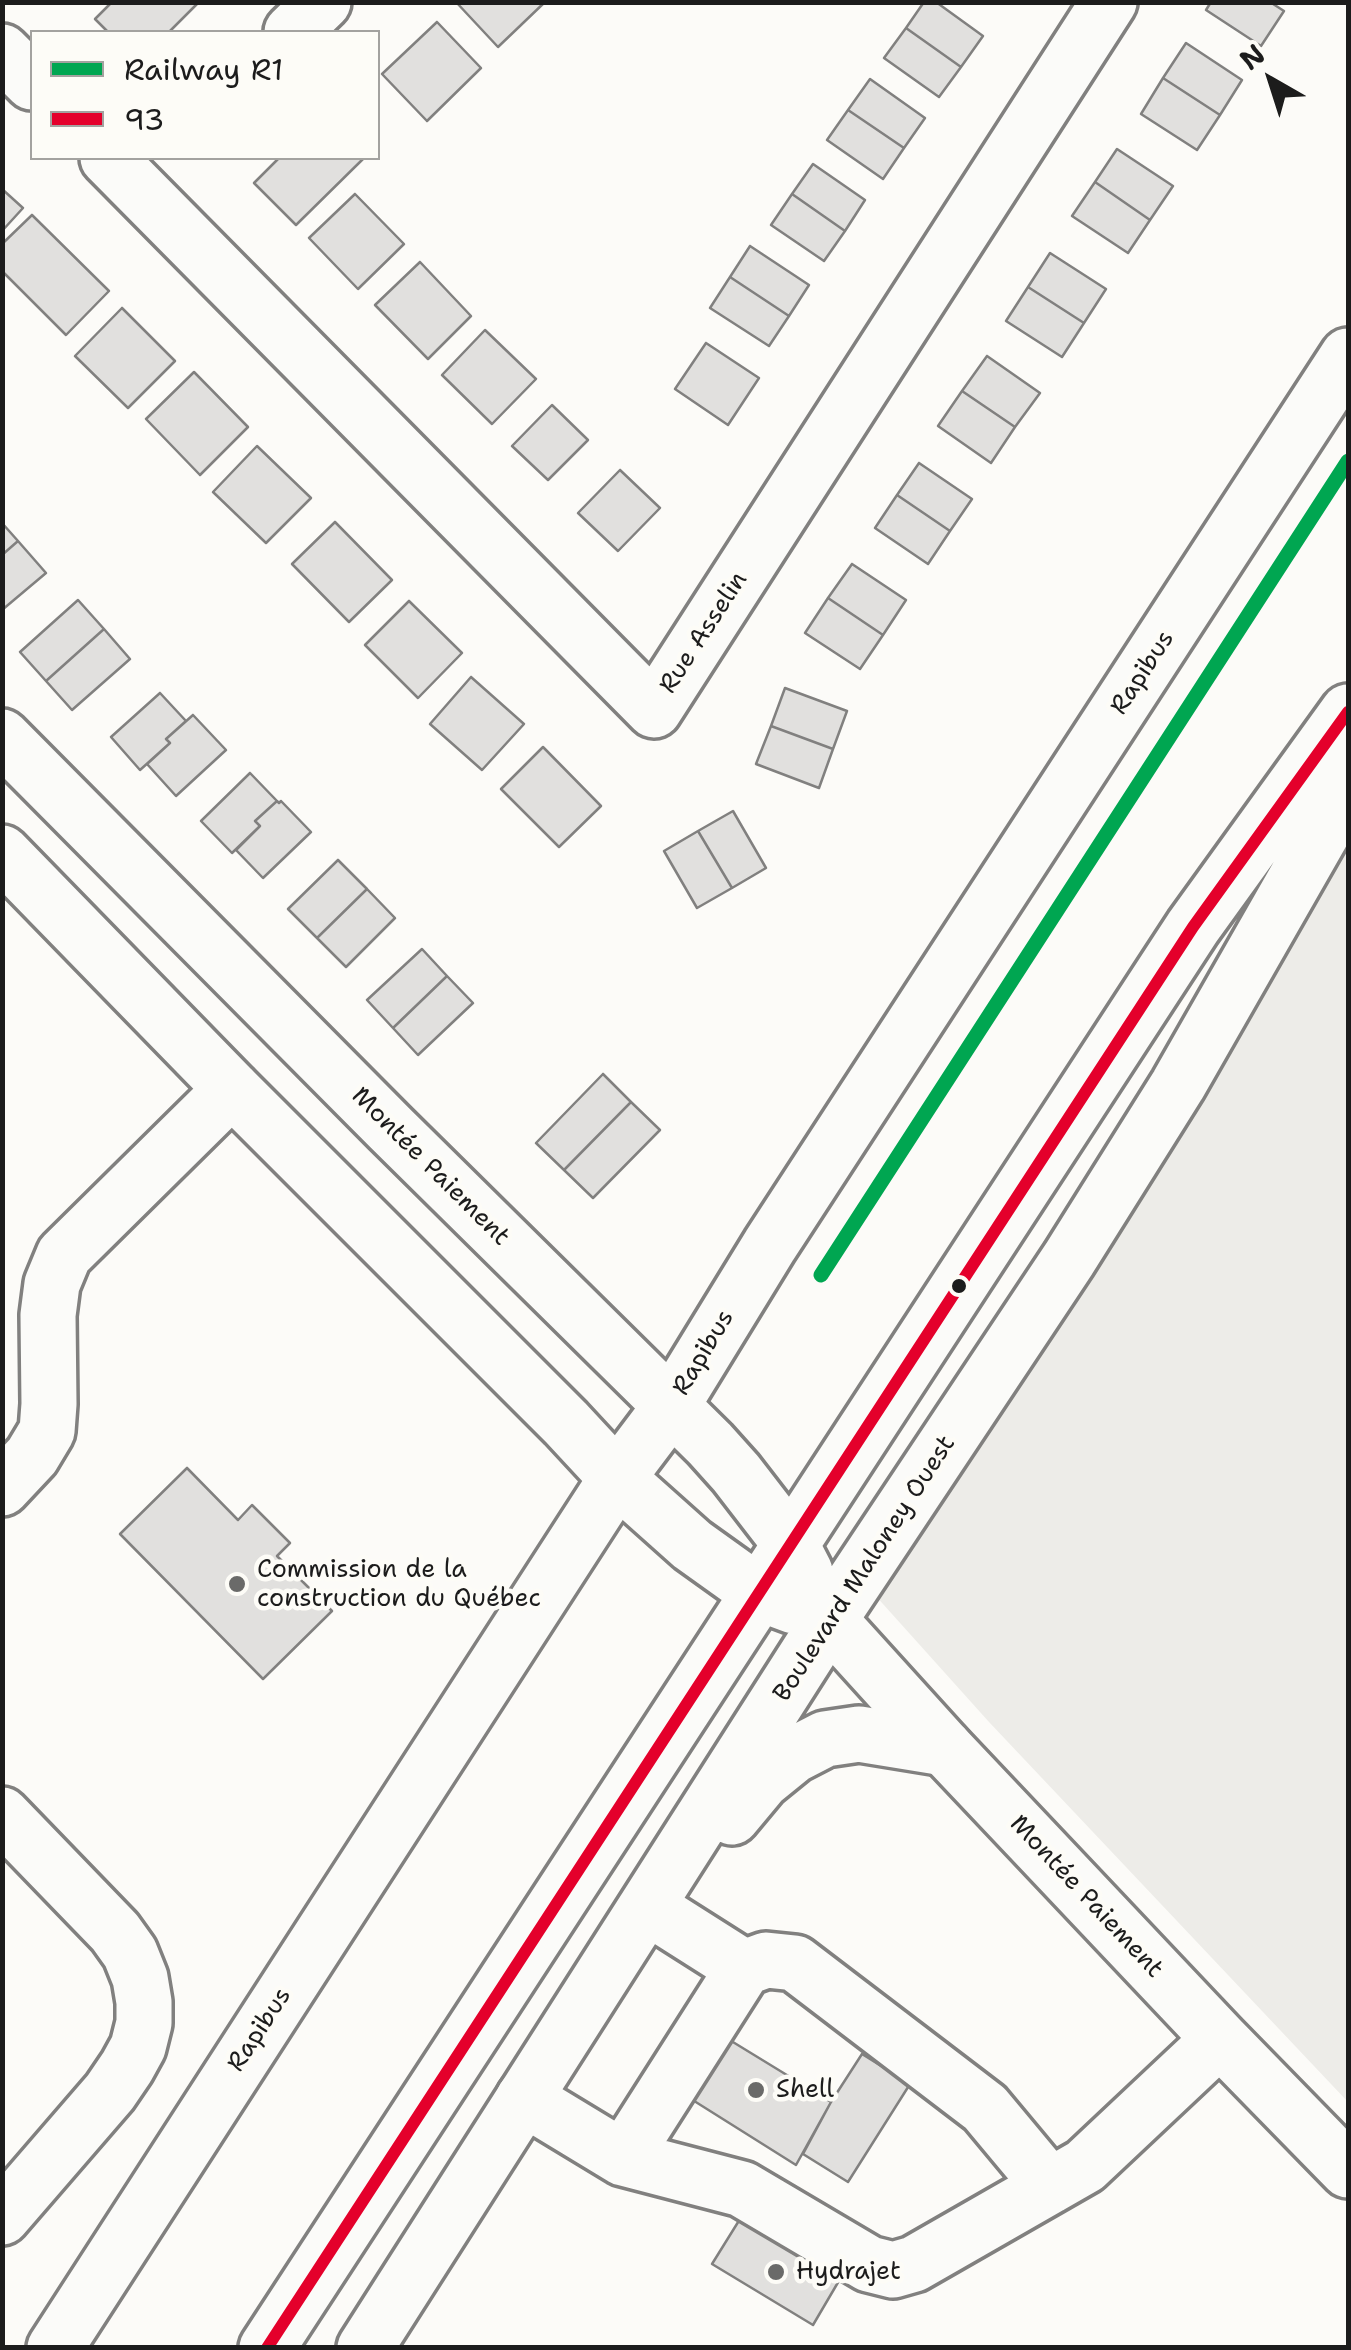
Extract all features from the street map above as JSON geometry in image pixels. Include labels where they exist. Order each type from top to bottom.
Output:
[{"type":"main road","points":[[294,30],[323,2]]},
{"type":"main road","name":"Rue Asselin","points":[[136,167],[654,710],[1109,2]]},
{"type":"main road","points":[[2,52],[30,80]]},
{"type":"main road","name":"Rapibus","points":[[55,2348],[617,1478],[672,1405],[770,1244],[1348,356]]},
{"type":"main road","points":[[267,2348],[1193,927],[1348,712]]},
{"type":"main road","name":"Montée Paiement","points":[[2,737],[736,1473],[790,1543],[830,1620],[1220,2040],[1348,2170]]},
{"type":"main road","name":"Boulevard Maloney Ouest","points":[[365,2348],[830,1620],[1069,1259],[1178,1085],[1348,781]]},
{"type":"main road","name":"Montée Paiement","points":[[2,853],[617,1478],[692,1544],[759,1593],[830,1620]]},
{"type":"main road","points":[[2,1488],[32,1456],[46,1431],[48,1314],[52,1284],[64,1255],[232,1089]]},
{"type":"main road","points":[[744,1968],[702,1939],[640,1923],[762,1781],[794,1755],[825,1740],[859,1734],[945,1748]]},
{"type":"main road","points":[[2,1815],[115,1932],[130,1952],[144,2002],[138,2046],[127,2067],[110,2092],[2,2216]]},
{"type":"main road","points":[[623,2158],[744,1968],[766,1960],[795,1963],[985,2108],[1050,2186]]},
{"type":"main road","points":[[524,2098],[623,2158],[742,2188],[868,2264],[892,2270],[914,2264],[1084,2166],[1220,2040]]},
{"type":"shaded area","points":[[1348,781],[1348,2102],[989,1722],[874,1594]]},
{"type":"building","points":[[112,2],[199,2],[171,30],[106,30],[95,19]]},
{"type":"building","points":[[456,2],[545,2],[498,47]]},
{"type":"building","points":[[924,2],[936,2],[983,36],[961,67],[906,28]]},
{"type":"building","points":[[1211,2],[1270,2],[1284,11],[1261,46],[1206,10]]},
{"type":"building","points":[[437,22],[481,68],[427,121],[382,74]]},
{"type":"building","points":[[906,28],[961,67],[939,97],[884,58]]},
{"type":"building","points":[[1186,43],[1242,80],[1220,115],[1163,78]]},
{"type":"building","points":[[1163,78],[1220,115],[1197,150],[1141,114]]},
{"type":"building","points":[[870,79],[925,118],[904,148],[848,110]]},
{"type":"building","points":[[848,110],[904,148],[883,179],[827,140]]},
{"type":"building","points":[[1117,149],[1173,186],[1150,220],[1095,182]]},
{"type":"building","points":[[277,160],[362,160],[296,225],[254,183]]},
{"type":"building","points":[[813,164],[865,200],[845,231],[792,194]]},
{"type":"building","points":[[1095,182],[1150,220],[1128,253],[1072,216]]},
{"type":"building","points":[[2,189],[23,208],[2,231]]},
{"type":"building","points":[[355,194],[404,244],[358,289],[309,238]]},
{"type":"building","points":[[792,194],[845,231],[824,261],[771,225]]},
{"type":"building","points":[[32,215],[109,291],[66,335],[2,271],[2,244]]},
{"type":"building","points":[[750,246],[809,285],[789,316],[730,277]]},
{"type":"building","points":[[1050,253],[1106,289],[1084,323],[1028,287]]},
{"type":"building","points":[[420,262],[471,316],[428,359],[375,305]]},
{"type":"building","points":[[730,277],[789,316],[769,346],[710,308]]},
{"type":"building","points":[[1028,287],[1084,323],[1062,357],[1006,321]]},
{"type":"building","points":[[122,308],[175,361],[128,408],[75,356]]},
{"type":"building","points":[[485,330],[536,379],[492,424],[442,375]]},
{"type":"building","points":[[706,343],[759,378],[728,425],[675,389]]},
{"type":"building","points":[[987,356],[1040,393],[1015,427],[962,391]]},
{"type":"building","points":[[194,372],[248,427],[200,475],[146,419]]},
{"type":"building","points":[[962,391],[1015,427],[991,463],[938,426]]},
{"type":"building","points":[[552,405],[588,440],[548,480],[512,446]]},
{"type":"building","points":[[257,446],[311,498],[266,543],[213,492]]},
{"type":"building","points":[[919,463],[972,499],[950,531],[897,495]]},
{"type":"building","points":[[620,470],[660,508],[618,551],[578,513]]},
{"type":"building","points":[[897,495],[950,531],[928,564],[875,528]]},
{"type":"building","points":[[335,522],[392,580],[349,622],[292,564]]},
{"type":"building","points":[[2,523],[18,541],[2,555]]},
{"type":"building","points":[[18,541],[46,573],[2,610],[2,555]]},
{"type":"building","points":[[852,564],[906,600],[883,635],[828,598]]},
{"type":"building","points":[[828,598],[883,635],[860,669],[805,633]]},
{"type":"building","points":[[78,600],[104,629],[46,681],[20,652]]},
{"type":"building","points":[[409,601],[462,653],[418,698],[365,645]]},
{"type":"building","points":[[104,629],[130,659],[72,710],[46,681]]},
{"type":"building","points":[[471,677],[524,724],[482,770],[430,724]]},
{"type":"building","points":[[785,688],[847,711],[833,749],[771,726]]},
{"type":"building","points":[[160,693],[186,721],[166,739],[170,743],[140,770],[111,737]]},
{"type":"building","points":[[193,715],[226,750],[176,796],[147,764],[170,743],[166,739]]},
{"type":"building","points":[[771,726],[833,749],[819,788],[756,764]]},
{"type":"building","points":[[543,747],[601,806],[559,847],[501,789]]},
{"type":"building","points":[[250,773],[277,801],[255,821],[260,826],[232,853],[201,821]]},
{"type":"building","points":[[277,801],[311,832],[263,878],[236,850],[260,826],[255,821]]},
{"type":"building","points":[[733,811],[766,868],[732,888],[698,831]]},
{"type":"building","points":[[698,831],[732,888],[697,908],[664,851]]},
{"type":"building","points":[[338,860],[367,889],[317,938],[288,909]]},
{"type":"building","points":[[367,889],[395,918],[346,967],[317,938]]},
{"type":"building","points":[[422,949],[447,976],[393,1028],[367,1000]]},
{"type":"building","points":[[447,976],[473,1003],[418,1055],[393,1028]]},
{"type":"building","points":[[603,1074],[631,1102],[564,1170],[536,1143]]},
{"type":"building","points":[[631,1102],[660,1130],[593,1198],[564,1170]]},
{"type":"building","name":"Commission de la construction du Québec","points":[[187,1468],[238,1520],[252,1505],[290,1543],[277,1556],[332,1611],[263,1679],[120,1534]]},
{"type":"building","points":[[728,2039],[831,2102],[796,2165],[691,2099]]},
{"type":"building","points":[[862,2054],[910,2084],[848,2182],[803,2154]]},
{"type":"building","name":"Hydrajet","points":[[740,2219],[840,2279],[813,2325],[712,2264]]},
{"type":"rail line","name":"R1","points":[[821,1275],[1348,461]]},
{"type":"transit line","name":"93","points":[[267,2348],[1193,927],[1348,712]]},
{"type":"place","name":"Commission de la construction du Québec","points":[[237,1584]]},
{"type":"place","name":"Shell","points":[[756,2090]]},
{"type":"place","name":"Hydrajet","points":[[776,2272]]}]
